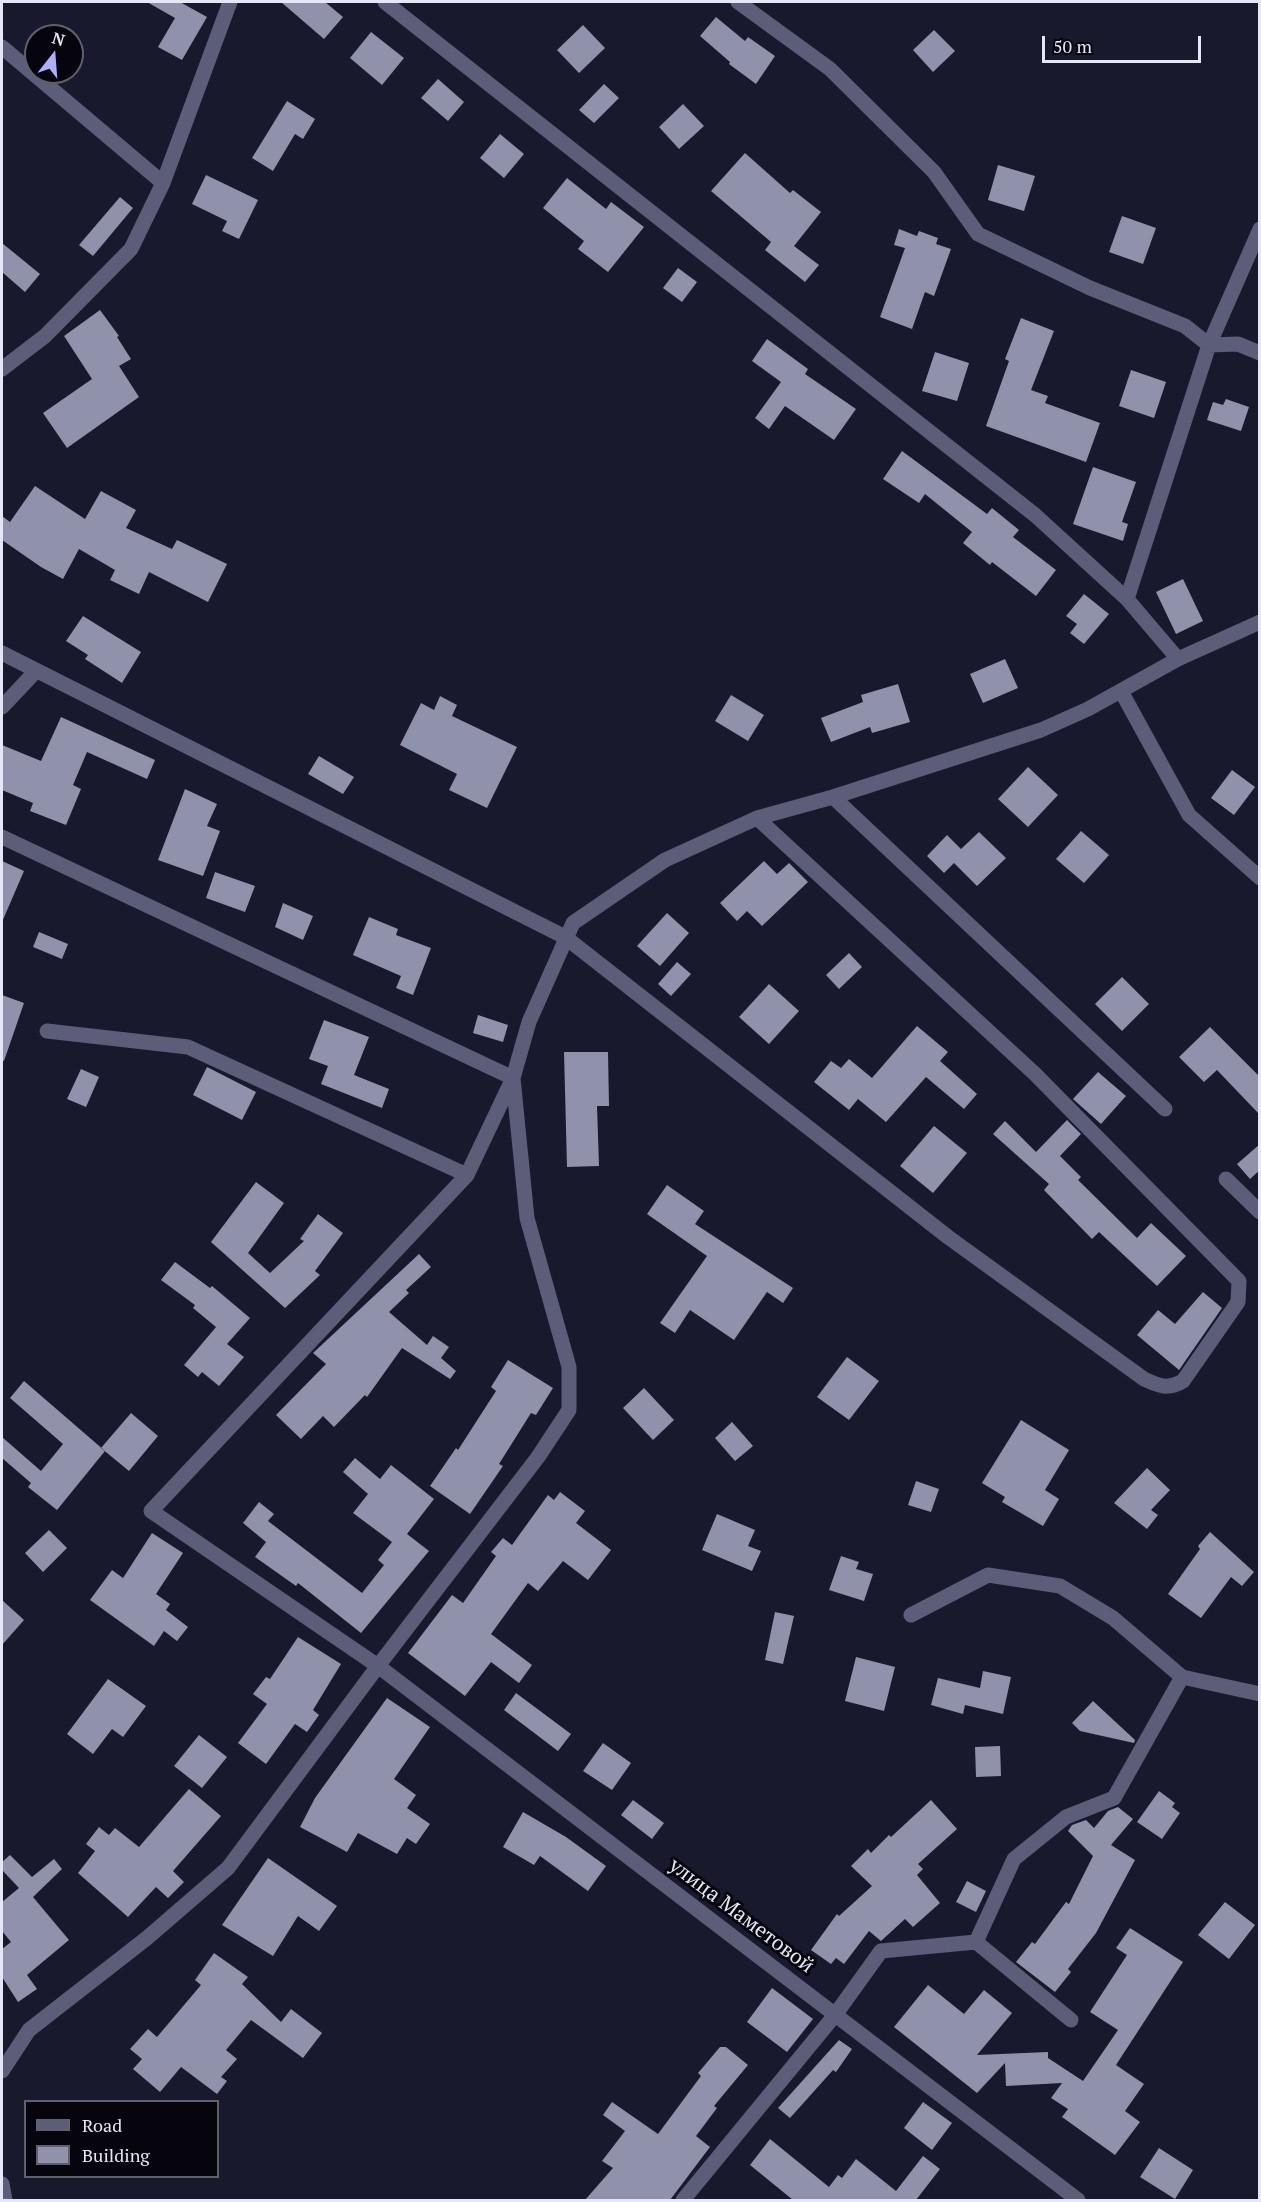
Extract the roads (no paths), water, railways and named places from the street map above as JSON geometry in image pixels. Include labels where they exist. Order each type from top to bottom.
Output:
[{"type":"street","points":[[2,369],[45,336],[131,249],[163,183],[230,2]]},
{"type":"street","points":[[385,2],[1035,515],[1127,599],[1178,659]]},
{"type":"street","points":[[738,2],[830,69],[934,172],[978,234],[1090,288],[1185,326],[1209,345],[1238,344],[1260,353]]},
{"type":"street","points":[[2,47],[163,183]]},
{"type":"street","points":[[1127,599],[1209,345],[1260,229]]},
{"type":"street","points":[[47,1031],[188,1047],[467,1175],[513,1078],[529,1022],[573,923],[666,860],[757,818],[833,797],[1041,730],[1121,691],[1178,659],[1260,622]]},
{"type":"street","points":[[2,653],[35,672],[565,937],[948,1237],[1144,1379],[1162,1388],[1174,1387],[1183,1381],[1238,1302],[1239,1281],[1035,1074],[757,818]]},
{"type":"street","points":[[2,707],[35,672]]},
{"type":"street","points":[[1121,691],[1189,815],[1260,878]]},
{"type":"street","points":[[833,797],[1165,1109]]},
{"type":"street","points":[[2,837],[513,1078]]},
{"type":"street","points":[[2,2071],[29,2030],[147,1938],[228,1868],[378,1666],[538,1457],[569,1410],[570,1367],[527,1218],[513,1078]]},
{"type":"street","name":"улица Маметовой","points":[[467,1175],[151,1511],[378,1666],[1078,2200]]},
{"type":"street","points":[[1226,1179],[1260,1212]]},
{"type":"street","points":[[910,1615],[988,1575],[1060,1586],[1113,1618],[1182,1677],[1260,1694]]},
{"type":"street","points":[[976,1942],[1014,1859],[1066,1817],[1114,1798],[1182,1677]]},
{"type":"street","points":[[683,2200],[835,2015],[881,1951],[976,1942],[1071,2020]]},
{"type":"street","points":[[2,2184],[5,2200]]}]
